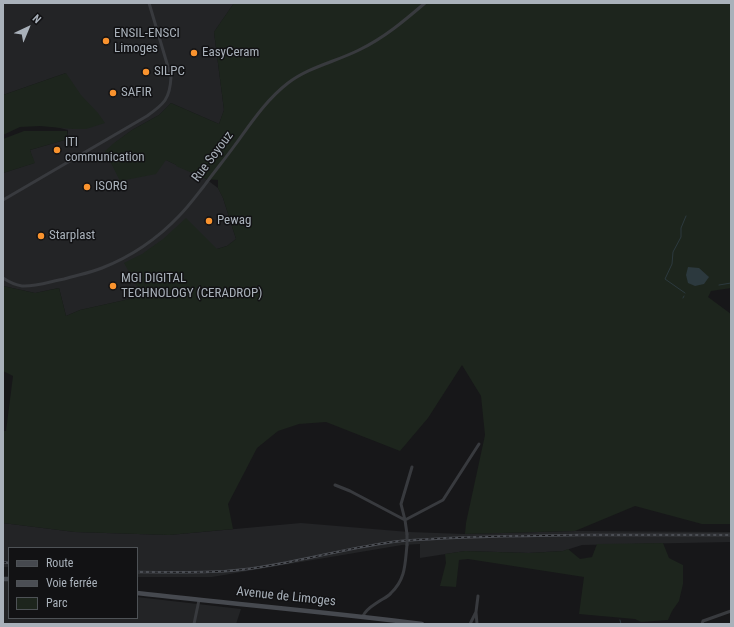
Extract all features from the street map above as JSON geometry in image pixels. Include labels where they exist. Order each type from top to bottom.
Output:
[{"type":"main road","name":"Avenue de Limoges","points":[[138,593],[363,616],[422,624]]},
{"type":"street","points":[[3,200],[147,116],[161,106],[171,89],[171,77],[149,3]]},
{"type":"street","name":"Rue Soyouz","points":[[3,278],[10,283],[22,286],[85,274],[126,256],[144,245],[165,230],[179,216],[260,111],[276,93],[302,74],[359,51],[379,40],[404,22],[425,3]]},
{"type":"street","points":[[405,520],[443,500],[479,444]]},
{"type":"street","points":[[363,616],[364,612],[370,607],[391,594],[405,572],[407,534],[401,504],[412,466]]},
{"type":"street","points":[[335,485],[350,491],[405,520]]},
{"type":"street","points":[[477,624],[476,612],[478,596]]},
{"type":"street","points":[[194,624],[199,600]]},
{"type":"street","points":[[702,624],[703,621],[731,611]]},
{"type":"street","points":[[470,624],[476,612]]},
{"type":"shaded area","points":[[3,3],[234,3],[214,32],[224,110],[219,124],[171,103],[159,115],[132,130],[115,143],[166,160],[206,179],[218,188],[223,198],[236,239],[227,246],[183,259],[134,298],[80,310],[66,316],[59,288],[35,293],[3,286],[3,173],[34,163],[30,150],[68,139],[68,130],[15,117],[66,73],[3,95]]},
{"type":"shaded area","points":[[688,267],[699,268],[709,277],[704,284],[695,286],[688,283],[686,275]]},
{"type":"shaded area","points":[[3,523],[75,532],[169,535],[301,523],[409,532],[465,534],[575,531],[731,532],[731,542],[582,545],[563,551],[529,553],[465,551],[420,558],[420,544],[402,545],[212,577],[138,577],[138,547],[8,547],[8,567],[3,567]]},
{"type":"shaded area","points":[[3,581],[8,581],[8,619],[138,619],[138,597],[241,609],[236,624],[3,624]]},
{"type":"green space","points":[[234,3],[731,3],[731,288],[711,291],[708,297],[731,314],[731,524],[702,524],[635,506],[575,531],[465,534],[485,435],[481,396],[462,365],[428,418],[400,451],[326,422],[299,424],[278,431],[257,448],[228,504],[233,529],[169,535],[75,532],[3,523],[3,431],[6,431],[13,376],[3,371],[3,286],[35,293],[59,288],[66,316],[80,310],[134,298],[141,293],[124,263],[142,254],[163,239],[186,218],[217,249],[227,246],[236,239],[223,198],[218,188],[218,180],[206,179],[166,160],[156,174],[120,181],[105,151],[132,130],[159,115],[171,103],[219,124],[224,110],[214,32]]},
{"type":"green space","points":[[66,73],[81,95],[105,123],[86,129],[40,126],[20,127],[3,135],[3,95]]},
{"type":"green space","points":[[24,131],[67,131],[68,139],[30,150],[35,163],[3,173],[3,139]]},
{"type":"green space","points":[[663,543],[669,558],[683,565],[683,584],[679,601],[668,620],[641,622],[635,619],[579,614],[584,577],[468,559],[459,560],[456,587],[440,586],[446,563],[445,554],[465,551],[529,553],[563,551],[568,549],[580,559],[592,557],[597,544]]},
{"type":"waterway","points":[[685,293],[665,279],[672,264],[673,252],[681,237],[681,228],[686,216]]},
{"type":"waterway","points":[[719,285],[731,283]]},
{"type":"waterway","points":[[620,620],[621,624]]},
{"type":"railway","points":[[138,572],[230,571],[279,564],[383,543],[423,539],[490,536],[731,535]]},
{"type":"railway","points":[[3,562],[8,563]]},
{"type":"place","name":"ENSIL-ENSCI Limoges","points":[[106,41]]},
{"type":"place","name":"EasyCeram","points":[[194,53]]},
{"type":"place","name":"SILPC","points":[[146,72]]},
{"type":"place","name":"SAFIR","points":[[113,93]]},
{"type":"place","name":"ITI communication","points":[[57,150]]},
{"type":"place","name":"ISORG","points":[[87,187]]},
{"type":"place","name":"Pewag","points":[[209,221]]},
{"type":"place","name":"Starplast","points":[[41,236]]},
{"type":"place","name":"MGI DIGITAL TECHNOLOGY (CERADROP)","points":[[113,286]]}]
